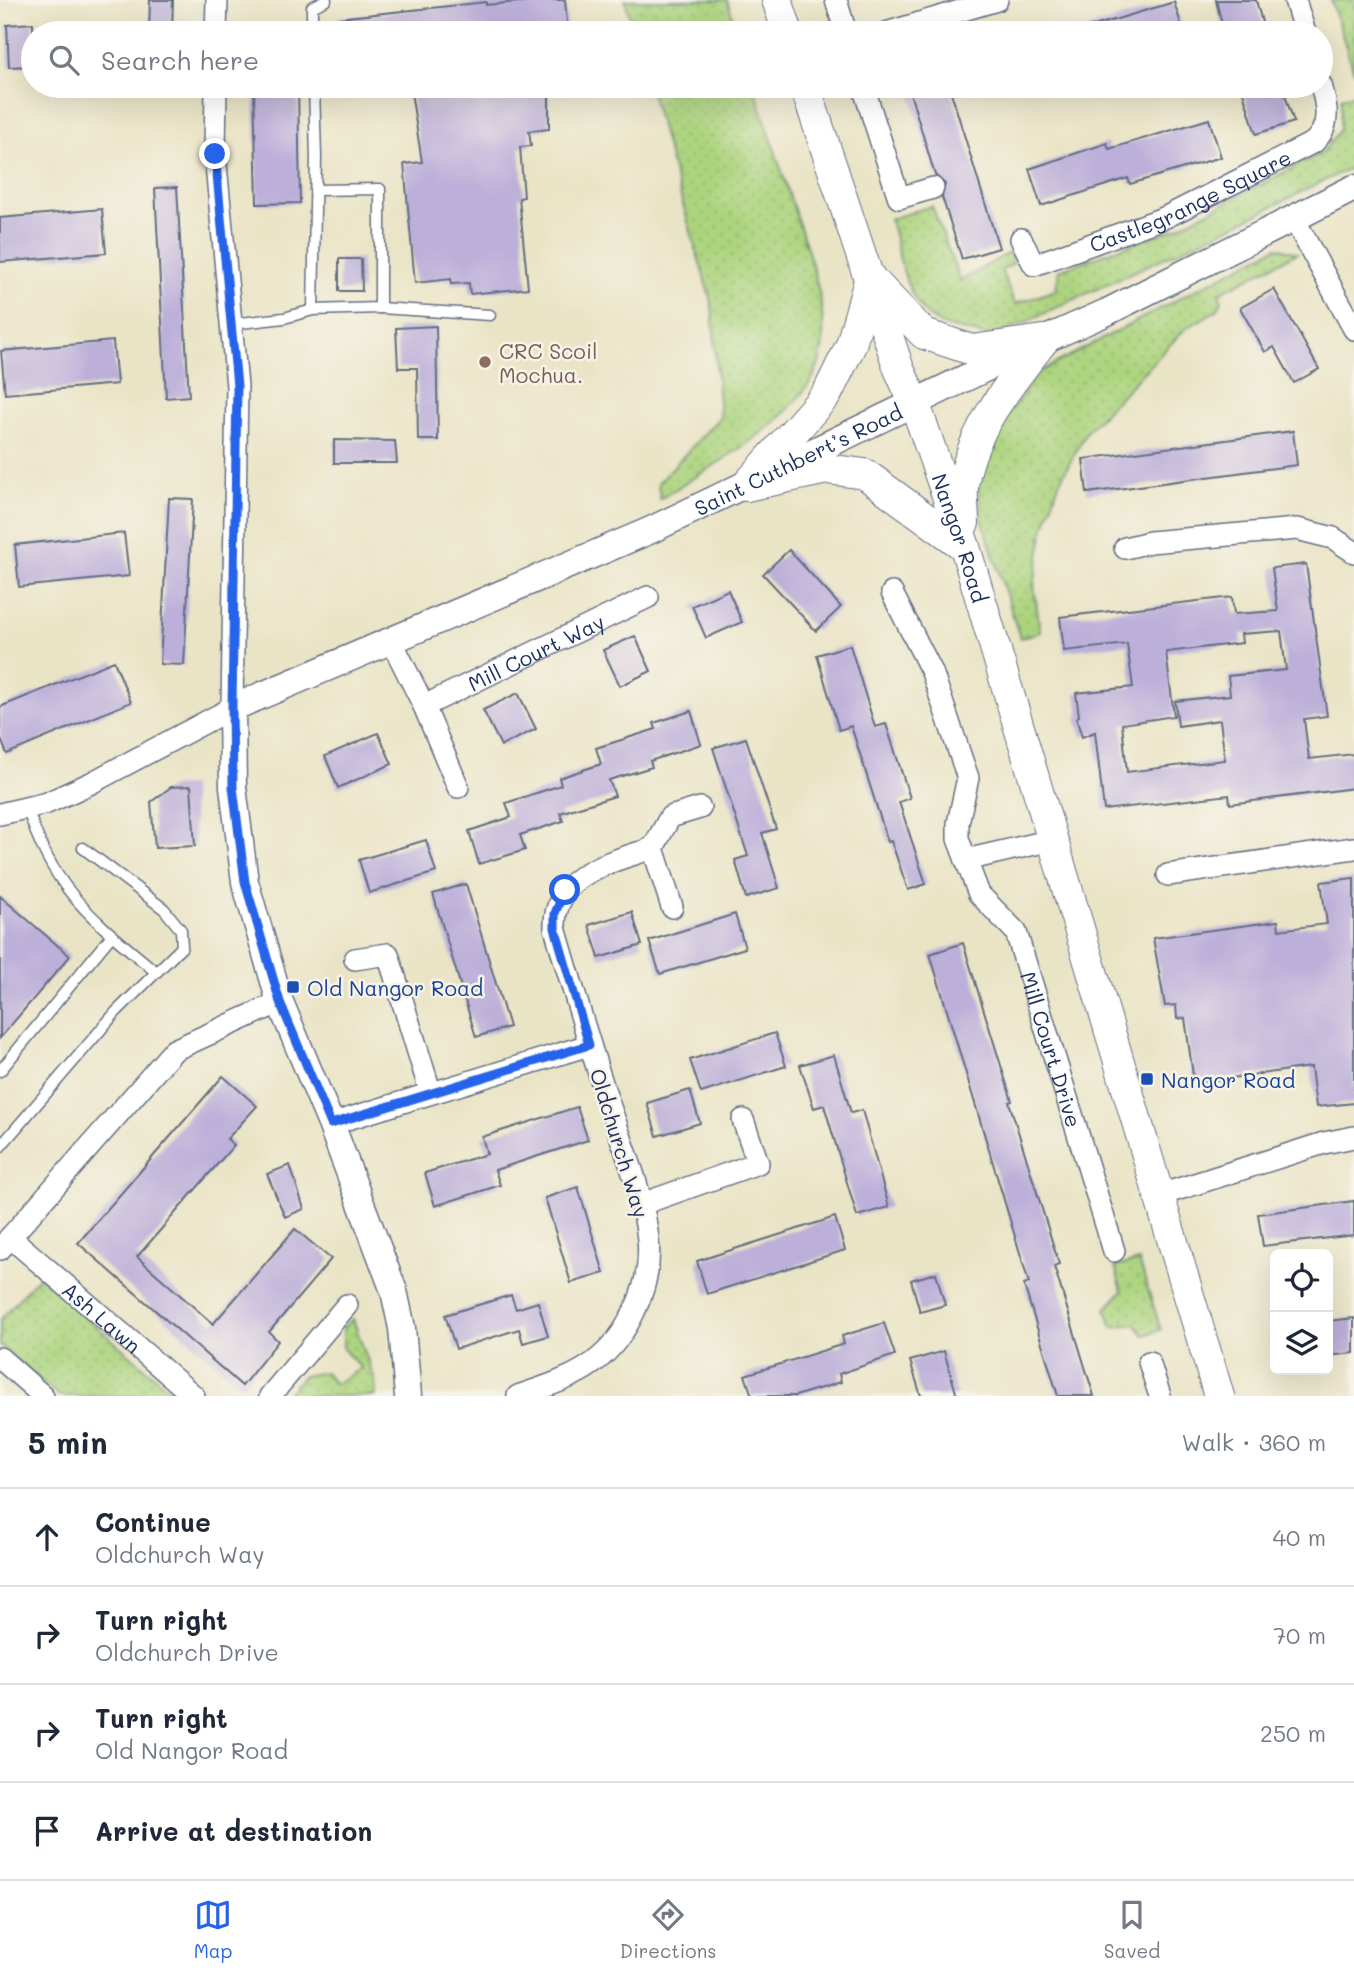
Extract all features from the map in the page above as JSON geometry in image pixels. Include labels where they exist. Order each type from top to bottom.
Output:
[{"type":"main road","points":[[777,0],[784,21]]},
{"type":"main road","name":"Nangor Road","points":[[809,98],[899,369],[915,404],[965,547],[1219,1396]]},
{"type":"main road","points":[[870,277],[924,334],[972,350],[1044,340]]},
{"type":"main road","points":[[746,486],[827,394],[850,345],[870,277]]},
{"type":"main road","points":[[965,547],[963,481],[981,431],[1005,390],[1044,340]]},
{"type":"main road","points":[[746,486],[827,469],[864,474],[965,547]]},
{"type":"street","points":[[216,21],[217,0]]},
{"type":"street","points":[[836,0],[842,21]]},
{"type":"street","points":[[926,21],[997,0]]},
{"type":"street","points":[[1295,0],[1301,21]]},
{"type":"street","points":[[216,98],[215,154],[237,400],[233,787],[245,882],[280,1002],[331,1124],[394,1291],[402,1328],[408,1396]]},
{"type":"street","points":[[867,98],[899,198],[933,188]]},
{"type":"street","name":"Castlegrange Square","points":[[1021,239],[1034,265],[1166,217],[1314,142],[1322,134],[1328,108],[1325,98]]},
{"type":"street","name":"Saint Cuthbert’s Road","points":[[232,708],[651,530],[746,486],[1044,340],[1107,312],[1354,188]]},
{"type":"street","points":[[1293,217],[1354,329]]},
{"type":"street","points":[[1125,548],[1150,542],[1297,529],[1333,538],[1354,552]]},
{"type":"street","name":"Mill Court Drive","points":[[892,593],[932,672],[968,778],[958,823],[958,839],[979,894],[1016,932],[1114,1251]]},
{"type":"street","name":"Mill Court Way","points":[[424,706],[648,597]]},
{"type":"street","points":[[391,640],[424,706],[458,786]]},
{"type":"street","points":[[0,814],[47,803],[92,783],[232,708]]},
{"type":"street","points":[[672,907],[653,848],[670,817],[699,808]]},
{"type":"street","points":[[966,860],[1052,840]]},
{"type":"street","name":"Oldchurch Way","points":[[517,1396],[550,1386],[588,1367],[621,1335],[642,1295],[649,1242],[642,1204],[589,1045],[555,928],[555,913],[565,890],[586,871],[653,848]]},
{"type":"street","points":[[1168,875],[1354,848]]},
{"type":"street","points":[[355,959],[388,954],[430,1091]]},
{"type":"street","points":[[5,1243],[174,1050],[280,1002]]},
{"type":"street","points":[[331,1124],[430,1091],[589,1045]]},
{"type":"street","points":[[642,1204],[758,1163],[743,1121]]},
{"type":"street","points":[[1157,1196],[1324,1143],[1354,1137]]},
{"type":"street","name":"Ash Lawn","points":[[5,1243],[194,1396]]},
{"type":"street","points":[[270,1396],[347,1305]]},
{"type":"street","points":[[0,1358],[43,1396]]},
{"type":"street","points":[[1149,1362],[1160,1396]]},
{"type":"lane","points":[[312,21],[312,7],[326,0]]},
{"type":"lane","points":[[313,310],[314,98]]},
{"type":"lane","points":[[315,190],[380,189],[380,307]]},
{"type":"lane","points":[[232,324],[284,318],[313,310],[380,307],[490,315]]},
{"type":"lane","points":[[27,807],[36,837],[50,865],[79,906],[156,972]]},
{"type":"lane","points":[[0,1147],[116,1012],[183,947],[181,930],[164,909],[83,848]]},
{"type":"lane","points":[[0,1071],[112,935]]},
{"type":"green space","points":[[625,0],[727,0],[734,21],[631,21]]},
{"type":"green space","points":[[1331,0],[1354,0],[1354,72]]},
{"type":"green space","points":[[1354,94],[1354,166],[1241,222],[991,338],[935,321],[916,301],[904,274],[890,219],[932,206],[960,281],[1010,252],[1013,264],[1001,270],[1015,304],[1056,290],[1059,270],[1176,228],[1322,153],[1340,129],[1341,98]]},
{"type":"green space","points":[[652,98],[758,98],[812,265],[822,315],[823,339],[819,362],[810,382],[779,418],[741,448],[660,499],[658,483],[720,417],[712,305]]},
{"type":"green space","points":[[1277,247],[1297,253],[1219,293],[1222,301],[1217,310],[1185,329],[1086,432],[1059,483],[1043,533],[1034,586],[1040,632],[1020,638],[980,513],[978,472],[992,437],[1039,372]]},
{"type":"green space","points":[[1139,1261],[1161,1330],[1144,1335],[1135,1324],[1112,1327],[1106,1309],[1122,1291],[1115,1267]]},
{"type":"green space","points":[[39,1276],[177,1396],[59,1396],[0,1345],[0,1320]]},
{"type":"green space","points":[[353,1319],[375,1381],[376,1396],[286,1396],[303,1376],[325,1372],[335,1384],[361,1368],[343,1349],[343,1327]]},
{"type":"building","points":[[150,0],[173,0],[172,21],[149,21]]},
{"type":"building","points":[[565,0],[567,21],[338,21],[338,18],[486,2],[486,5]]},
{"type":"building","points":[[1216,0],[1256,0],[1262,21],[1221,21]]},
{"type":"building","points":[[1174,2],[1180,21],[1110,21]]},
{"type":"building","points":[[21,24],[21,66],[9,67],[7,25]]},
{"type":"building","points":[[254,98],[298,98],[300,203],[257,204]]},
{"type":"building","points":[[412,98],[549,98],[549,129],[529,131],[531,146],[520,147],[524,197],[519,198],[528,288],[470,294],[469,283],[451,284],[451,279],[415,283],[404,164],[422,162]]},
{"type":"building","points":[[912,98],[953,98],[999,248],[962,259],[942,197],[945,184],[935,175]]},
{"type":"building","points":[[1245,98],[1286,98],[1294,122],[1256,134]]},
{"type":"building","points":[[1209,119],[1221,157],[1130,184],[1128,178],[1041,206],[1029,169],[1107,143],[1109,149]]},
{"type":"building","points":[[177,187],[189,396],[166,398],[155,188]]},
{"type":"building","points":[[102,209],[106,253],[0,262],[0,218]]},
{"type":"building","points":[[339,259],[361,259],[362,291],[339,291]]},
{"type":"building","points":[[1274,289],[1319,369],[1294,383],[1274,347],[1265,352],[1240,308]]},
{"type":"building","points":[[436,326],[438,440],[418,440],[417,368],[398,368],[396,328]]},
{"type":"building","points":[[113,341],[117,384],[5,394],[1,351]]},
{"type":"building","points":[[1293,431],[1297,465],[1087,493],[1083,459]]},
{"type":"building","points":[[334,440],[395,441],[397,463],[334,463]]},
{"type":"building","points":[[169,498],[193,499],[184,665],[160,664]]},
{"type":"building","points":[[124,533],[129,576],[19,587],[15,545]]},
{"type":"building","points":[[789,550],[841,607],[816,631],[763,574]]},
{"type":"building","points":[[1306,564],[1327,716],[1304,719],[1309,759],[1354,754],[1354,788],[1230,804],[1229,795],[1104,810],[1095,732],[1082,737],[1076,718],[1079,716],[1076,693],[1133,687],[1127,644],[1064,651],[1060,617],[1232,597],[1234,614],[1278,611],[1272,568]],"holes":[[[1281,631],[1286,670],[1228,676],[1230,695],[1175,701],[1178,726],[1220,720],[1225,760],[1127,772],[1122,724],[1174,716],[1166,652],[1242,643],[1241,634]]]},
{"type":"building","points":[[728,590],[742,622],[706,638],[692,606]]},
{"type":"building","points":[[635,636],[651,671],[620,686],[603,650]]},
{"type":"building","points":[[850,645],[875,727],[886,724],[910,798],[899,802],[926,884],[908,890],[891,841],[888,842],[851,726],[839,730],[817,655]]},
{"type":"building","points":[[114,661],[131,702],[7,754],[0,737],[0,707]]},
{"type":"building","points":[[518,693],[536,729],[501,746],[483,710]]},
{"type":"building","points":[[691,711],[701,744],[650,761],[652,767],[609,780],[615,796],[560,813],[563,821],[520,835],[525,850],[479,864],[469,831],[511,817],[506,803],[561,785],[559,778],[601,764],[596,748],[656,729],[654,723]]},
{"type":"building","points":[[378,733],[392,764],[338,788],[325,756]]},
{"type":"building","points":[[746,738],[776,829],[762,833],[779,888],[746,898],[735,860],[748,856],[713,748]]},
{"type":"building","points":[[191,786],[195,846],[155,848],[151,802],[171,787]]},
{"type":"building","points":[[426,840],[436,872],[369,893],[359,860]]},
{"type":"building","points":[[1354,878],[1354,1103],[1316,1107],[1311,1067],[1194,1083],[1185,1018],[1177,1019],[1176,1005],[1165,1006],[1153,938],[1278,921],[1279,930],[1327,924],[1321,882]]},
{"type":"building","points":[[466,884],[509,1027],[476,1037],[433,894]]},
{"type":"building","points":[[0,896],[70,956],[0,1038]]},
{"type":"building","points":[[632,912],[642,945],[599,958],[589,925]]},
{"type":"building","points":[[735,914],[745,948],[660,974],[649,941]]},
{"type":"building","points":[[963,943],[1012,1101],[1009,1102],[1059,1264],[1054,1266],[1094,1396],[1058,1396],[1024,1285],[1029,1283],[930,954]]},
{"type":"building","points":[[775,1033],[786,1066],[701,1093],[690,1060]]},
{"type":"building","points":[[834,1055],[851,1113],[862,1110],[889,1207],[857,1216],[824,1105],[814,1108],[800,1065]]},
{"type":"building","points":[[223,1076],[257,1106],[227,1139],[234,1145],[137,1257],[213,1324],[295,1229],[331,1259],[269,1332],[278,1341],[242,1386],[78,1243]]},
{"type":"building","points":[[690,1090],[700,1123],[657,1136],[647,1103]]},
{"type":"building","points":[[577,1107],[588,1140],[495,1170],[500,1185],[435,1206],[425,1173],[487,1154],[482,1137]]},
{"type":"building","points":[[290,1165],[304,1209],[285,1217],[267,1174]]},
{"type":"building","points":[[578,1187],[604,1273],[571,1283],[545,1198]]},
{"type":"building","points":[[1354,1201],[1354,1235],[1263,1246],[1258,1214]]},
{"type":"building","points":[[835,1217],[845,1250],[707,1294],[697,1261]]},
{"type":"building","points":[[936,1273],[945,1305],[920,1312],[911,1280]]},
{"type":"building","points":[[511,1295],[516,1309],[538,1302],[548,1336],[523,1343],[519,1329],[456,1349],[445,1315]]},
{"type":"building","points":[[1354,1318],[1354,1353],[1333,1355],[1333,1320]]},
{"type":"building","points":[[884,1323],[895,1355],[839,1374],[841,1382],[795,1396],[752,1396],[745,1375],[844,1344],[842,1336]]},
{"type":"building","points":[[944,1351],[957,1396],[921,1396],[910,1361]]},
{"type":"place","name":"CRC Scoil Mochua.","points":[[485,362]]},
{"type":"place","name":"Old Nangor Road","points":[[293,987]]},
{"type":"place","name":"Nangor Road","points":[[1147,1079]]},
{"type":"route","points":[[215,154],[237,386],[233,787],[245,882],[264,956],[280,1002],[331,1124],[430,1091],[589,1045],[555,928],[555,913],[565,890]]}]
